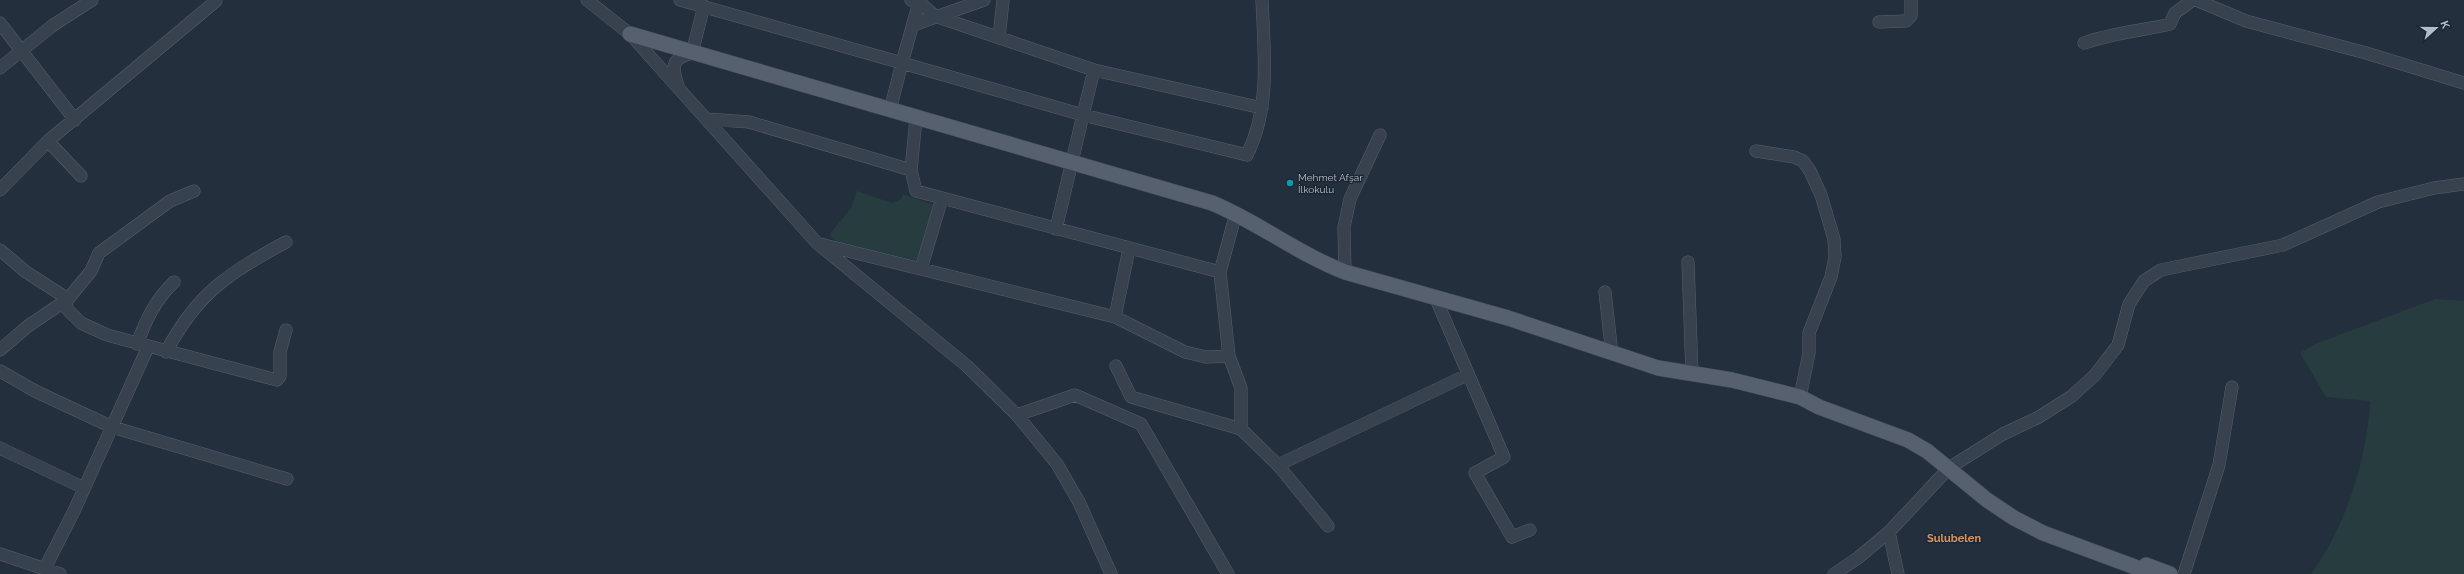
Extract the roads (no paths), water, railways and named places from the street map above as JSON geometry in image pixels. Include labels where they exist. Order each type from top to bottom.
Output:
[{"type":"main road","points":[[630,34],[1212,203],[1236,213],[1323,264],[1344,272],[1508,318],[1612,354],[1658,368],[1805,399],[1819,407],[1908,440],[1952,467],[1993,496],[2036,522],[2170,574]]},
{"type":"main road","points":[[1952,467],[2000,510],[2014,518],[2043,533],[2154,574]]},
{"type":"street","points":[[680,0],[1083,115],[1247,155],[1257,135],[1262,108],[1264,84],[1262,0]]},
{"type":"street","points":[[913,25],[936,16],[962,3],[984,0]]},
{"type":"street","points":[[999,38],[1003,0]]},
{"type":"street","points":[[1879,22],[1906,21],[1911,16],[1911,0]]},
{"type":"street","points":[[2084,43],[2116,34],[2141,31],[2170,24],[2175,13],[2193,0]]},
{"type":"street","points":[[2196,0],[2246,21],[2366,53],[2464,83]]},
{"type":"street","points":[[0,190],[48,141],[216,1]]},
{"type":"street","points":[[589,1],[630,34],[817,243],[967,366],[1017,414],[1057,464],[1079,502],[1111,574]]},
{"type":"street","points":[[915,1],[936,16],[1094,70],[1262,108]]},
{"type":"street","points":[[890,110],[913,25],[915,1]]},
{"type":"street","points":[[0,68],[20,50],[84,2]]},
{"type":"street","points":[[679,89],[673,71],[674,64],[680,56],[692,53],[704,6]]},
{"type":"street","points":[[0,23],[75,120]]},
{"type":"street","points":[[1056,229],[1094,70]]},
{"type":"street","points":[[916,118],[911,170],[916,191],[1129,249],[1220,272]]},
{"type":"street","points":[[706,119],[749,122],[911,170]]},
{"type":"street","points":[[1344,272],[1344,226],[1350,199],[1380,135]]},
{"type":"street","points":[[48,141],[81,176]]},
{"type":"street","points":[[1756,151],[1794,157],[1803,162],[1810,171],[1821,195],[1834,239],[1835,257],[1831,277],[1809,332],[1809,353],[1805,399]]},
{"type":"street","points":[[1834,574],[1859,557],[1888,532],[1952,467],[2003,434],[2039,418],[2072,396],[2095,375],[2118,345],[2129,304],[2144,281],[2162,270],[2283,245],[2378,202],[2434,188],[2464,184]]},
{"type":"street","points":[[0,350],[28,326],[68,299],[91,271],[99,253],[170,201],[194,191]]},
{"type":"street","points":[[921,269],[942,198]]},
{"type":"street","points":[[1236,213],[1220,272],[1229,356],[1241,388],[1241,429]]},
{"type":"street","points":[[166,352],[176,332],[212,288],[236,270],[286,242]]},
{"type":"street","points":[[817,243],[1115,318],[1185,352],[1206,357],[1229,356]]},
{"type":"street","points":[[1115,318],[1129,249]]},
{"type":"street","points":[[0,250],[26,272],[68,299]]},
{"type":"street","points":[[1688,262],[1692,374]]},
{"type":"street","points":[[45,568],[112,427],[142,345],[148,314],[157,300],[174,282]]},
{"type":"street","points":[[1605,292],[1612,354]]},
{"type":"street","points":[[68,299],[65,307],[80,323],[107,335],[166,352],[278,380],[280,376],[280,352],[286,330]]},
{"type":"street","points":[[1436,299],[1504,457],[1476,473],[1512,537],[1530,530]]},
{"type":"street","points":[[1116,366],[1130,397],[1241,429],[1278,465],[1328,526]]},
{"type":"street","points":[[0,371],[35,391],[112,427],[287,479]]},
{"type":"street","points":[[1278,465],[1468,375]]},
{"type":"street","points":[[2184,574],[2219,465],[2232,387]]},
{"type":"street","points":[[1017,414],[1075,395],[1141,424],[1228,574]]},
{"type":"street","points":[[0,448],[84,488]]},
{"type":"street","points":[[1888,532],[1898,574]]},
{"type":"street","points":[[0,554],[60,574]]},
{"type":"place","name":"Mehmet Afşar İlkokulu","points":[[1290,183]]},
{"type":"district","name":"Sulubelen","points":[[1954,538]]}]
